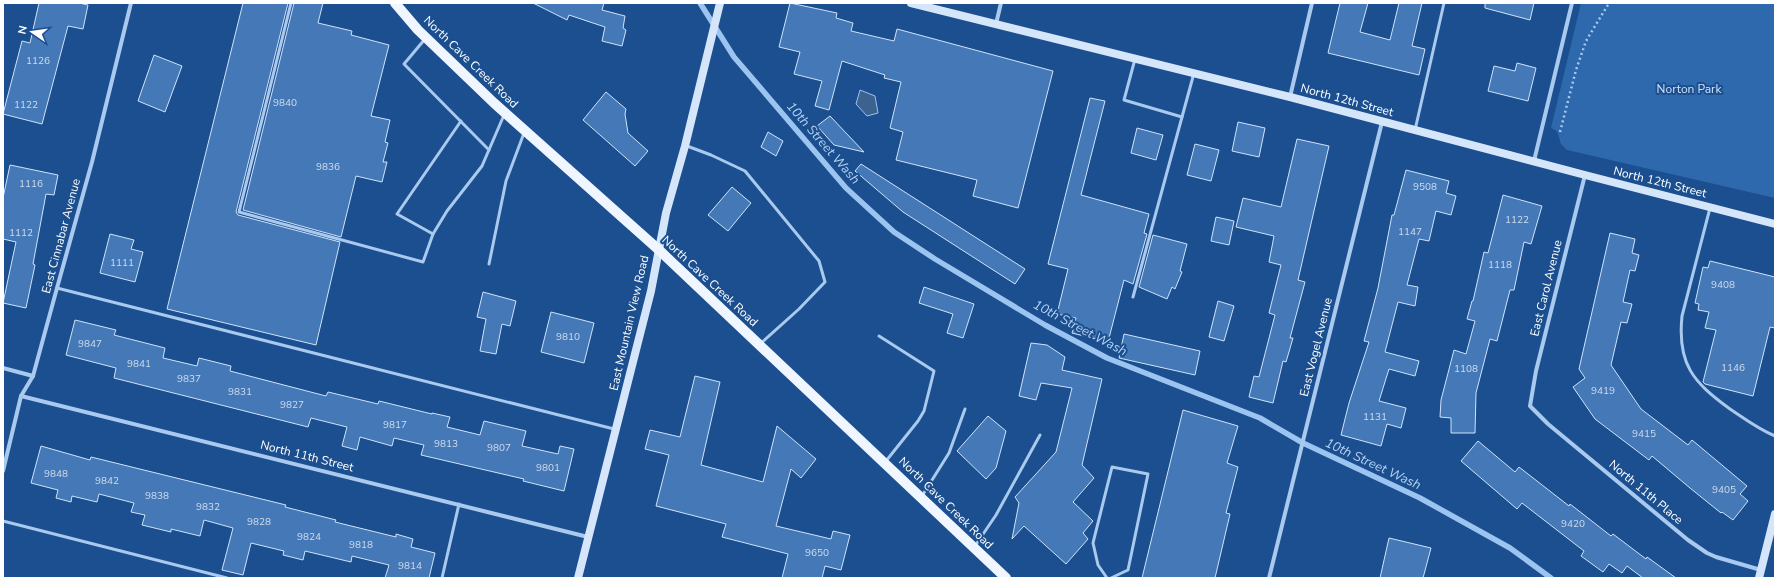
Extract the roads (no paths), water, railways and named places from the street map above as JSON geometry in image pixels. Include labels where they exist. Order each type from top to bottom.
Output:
[{"type":"main road","name":"North Cave Creek Road","points":[[395,3],[426,38],[505,113],[659,250],[1006,578]]},
{"type":"street","name":"East Cinnabar Avenue","points":[[3,471],[20,396],[33,376],[92,162],[131,3]]},
{"type":"street","name":"East Mountain View Road","points":[[578,578],[651,291],[666,214],[708,57],[720,3]]},
{"type":"street","name":"North 12th Street","points":[[911,3],[1290,97],[1585,176],[1775,224]]},
{"type":"street","points":[[996,24],[1001,3]]},
{"type":"street","points":[[1290,97],[1312,3]]},
{"type":"street","points":[[1534,162],[1572,3]]},
{"type":"street","name":"East Vogel Avenue","points":[[1269,578],[1382,122]]},
{"type":"street","name":"East Carol Avenue","points":[[1530,406],[1536,372],[1585,176]]},
{"type":"street","points":[[3,368],[33,376]]},
{"type":"street","name":"North 11th Street","points":[[20,396],[589,537]]},
{"type":"street","name":"North 11th Place","points":[[1530,406],[1548,424],[1701,549],[1721,559],[1760,574]]},
{"type":"street","points":[[1760,574],[1775,514]]},
{"type":"lane","points":[[291,3],[238,212],[424,262],[433,234],[447,211],[482,166],[505,113]]},
{"type":"lane","points":[[1415,130],[1444,3]]},
{"type":"lane","points":[[426,38],[404,64],[489,150]]},
{"type":"lane","points":[[1135,59],[1124,100],[1182,117]]},
{"type":"lane","points":[[1134,297],[1194,73]]},
{"type":"lane","points":[[433,234],[397,214],[461,121]]},
{"type":"lane","points":[[490,264],[506,181],[525,131]]},
{"type":"lane","points":[[685,146],[711,155],[745,171],[819,261],[825,282],[799,309],[758,345]]},
{"type":"lane","points":[[1710,207],[1682,316],[1680,332],[1685,358],[1692,375],[1706,392],[1758,429],[1775,436]]},
{"type":"lane","points":[[57,288],[616,429]]},
{"type":"lane","points":[[879,336],[934,371],[924,411],[918,421],[885,463]]},
{"type":"lane","points":[[921,498],[949,452],[965,409]]},
{"type":"lane","points":[[974,548],[996,515],[1040,435]]},
{"type":"lane","points":[[1107,578],[1098,565],[1093,543],[1112,467],[1148,474],[1128,570],[1111,578]]},
{"type":"lane","points":[[442,578],[459,504]]},
{"type":"lane","points":[[3,521],[228,578]]},
{"type":"waterway","name":"10th Street Wash","points":[[700,3],[734,57],[846,188],[894,232],[935,259],[1045,325],[1107,358],[1260,418],[1303,443],[1420,498],[1510,548],[1551,578]]},
{"type":"park label","name":"Norton Park","points":[[1689,89]]}]
